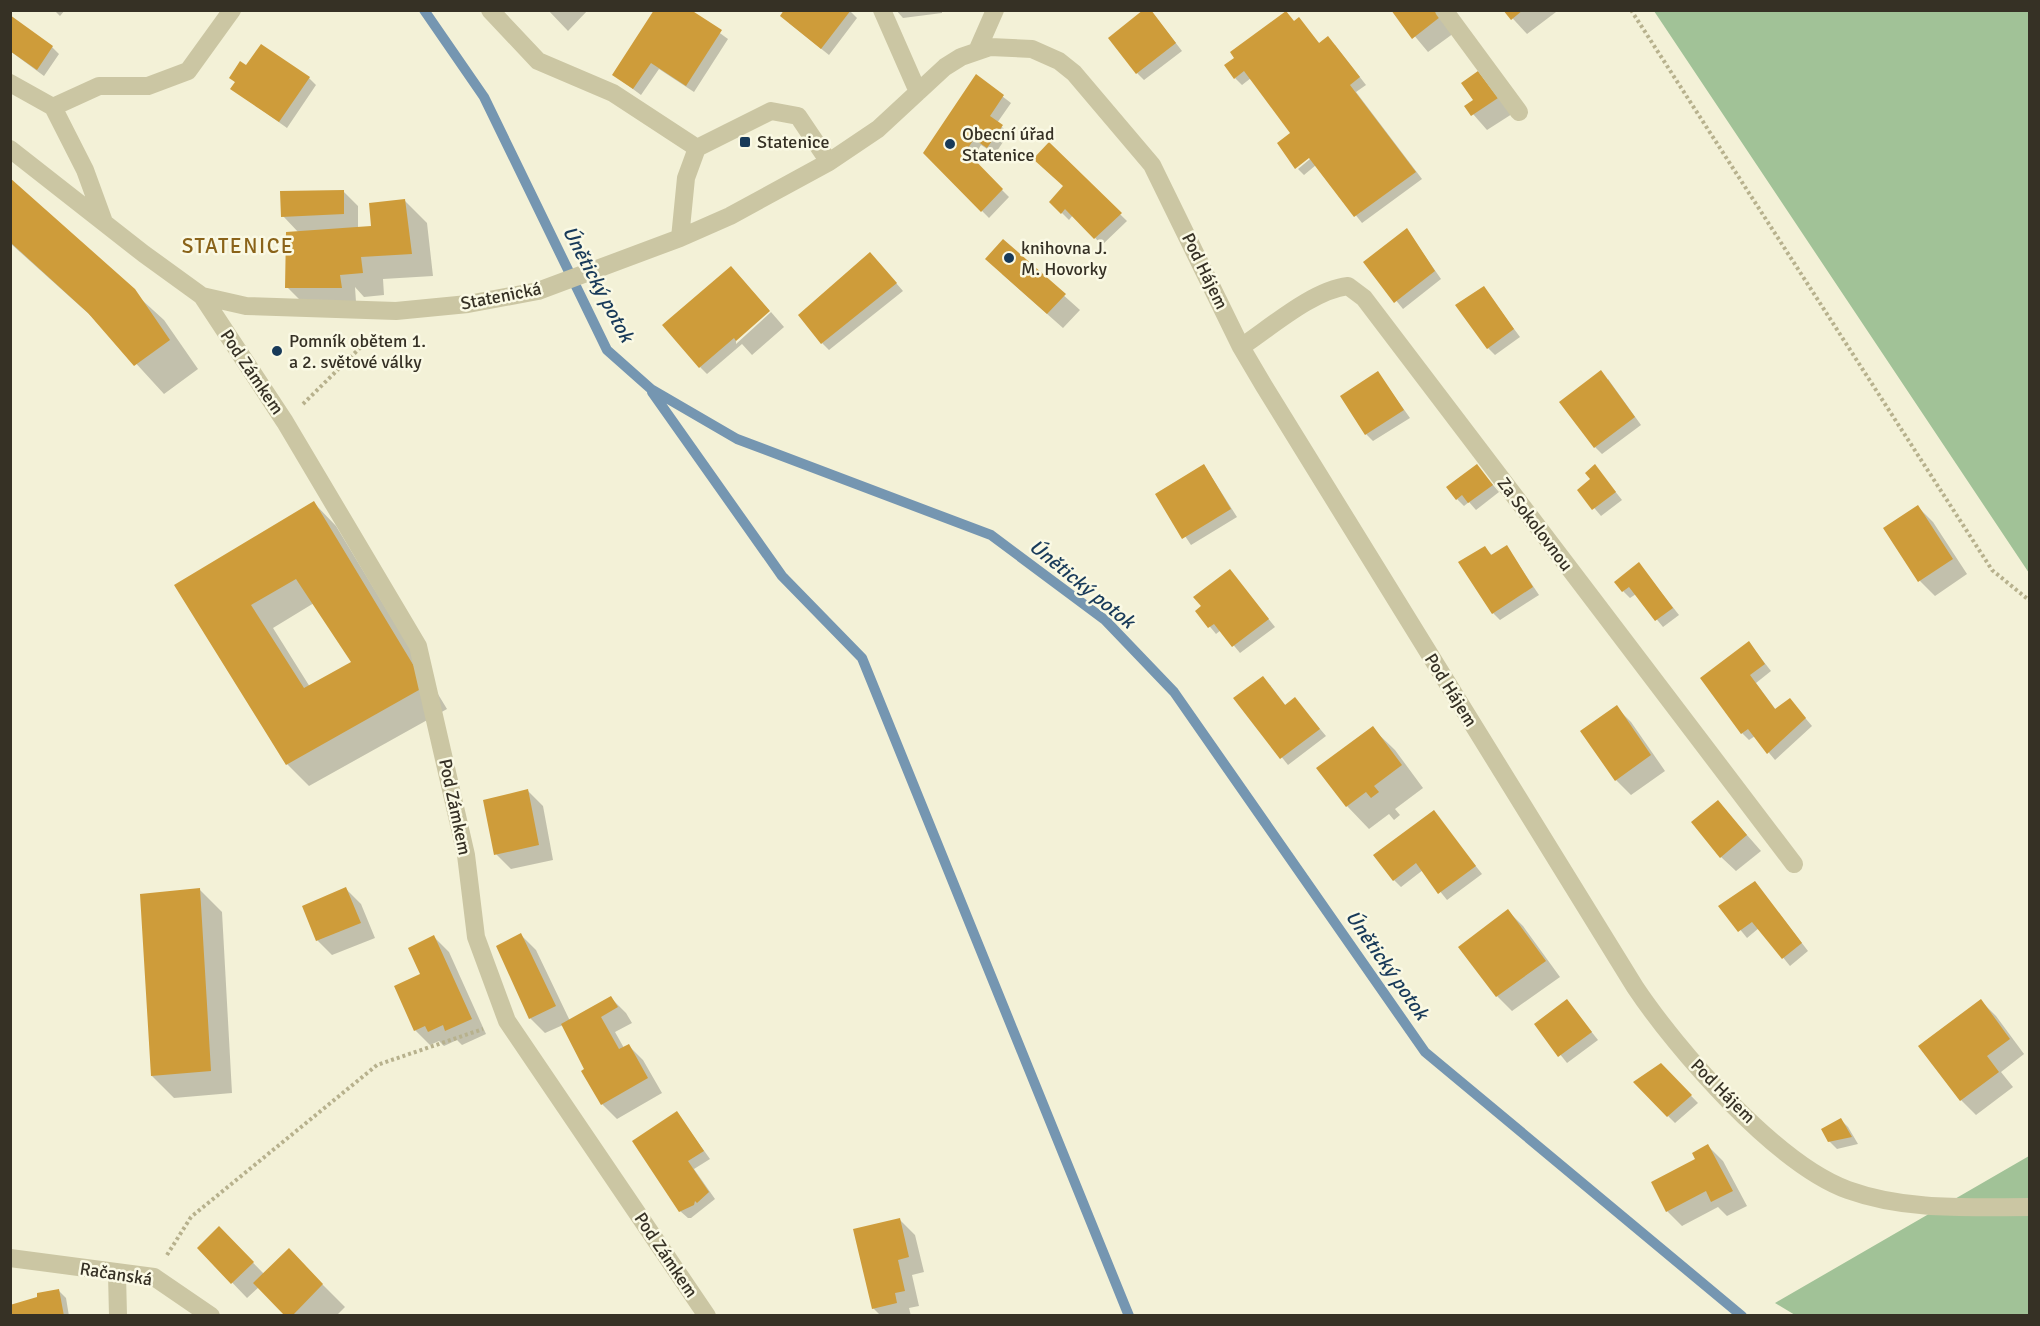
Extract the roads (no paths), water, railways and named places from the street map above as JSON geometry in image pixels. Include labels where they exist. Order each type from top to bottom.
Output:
[{"type":"street","points":[[53,107],[99,86],[148,86],[188,71],[232,10]]},
{"type":"street","points":[[490,10],[538,61],[614,93],[697,148]]},
{"type":"street","points":[[882,10],[918,92]]},
{"type":"street","points":[[977,51],[995,10]]},
{"type":"street","points":[[1444,10],[1519,112]]},
{"type":"street","name":"Pod Hájem","points":[[977,51],[1003,46],[1039,51],[1059,61],[1081,81],[1152,165],[1242,347],[1635,987],[1685,1053],[1770,1137],[1814,1172],[1847,1190],[1893,1202],[1920,1205],[2030,1207]]},
{"type":"street","name":"Statenická","points":[[10,149],[202,296],[246,306],[396,311],[468,304],[538,291],[680,238],[730,216],[829,162],[878,129],[945,67],[977,51]]},
{"type":"street","points":[[10,83],[53,107],[85,170],[104,222]]},
{"type":"street","points":[[680,238],[686,178],[697,148],[771,111],[798,116],[829,162]]},
{"type":"street","name":"Za Sokolovnou","points":[[1242,347],[1316,297],[1336,288],[1348,286],[1364,298],[1794,864]]},
{"type":"street","name":"Pod Zámkem","points":[[202,296],[285,422],[418,646],[466,855],[476,937],[507,1021],[707,1316]]},
{"type":"street","name":"Račanská","points":[[10,1258],[117,1274],[154,1277],[211,1316]]},
{"type":"street","points":[[117,1274],[118,1316]]},
{"type":"waterway","name":"Únětický potok","points":[[424,10],[484,97],[607,350],[651,389],[737,439],[991,535],[1105,620],[1174,692],[1425,1052],[1742,1316]]},
{"type":"waterway","points":[[652,392],[782,576],[862,658],[1129,1316]]},
{"type":"place","name":"Statenice","points":[[745,142]]},
{"type":"place","name":"Obecní úřad Statenice","points":[[950,144]]},
{"type":"place","name":"knihovna J. M. Hovorky","points":[[1009,258]]},
{"type":"place","name":"Pomník obětem 1. a 2. světové války","points":[[277,351]]},
{"type":"district","name":"STATENICE","points":[[238,246]]}]
